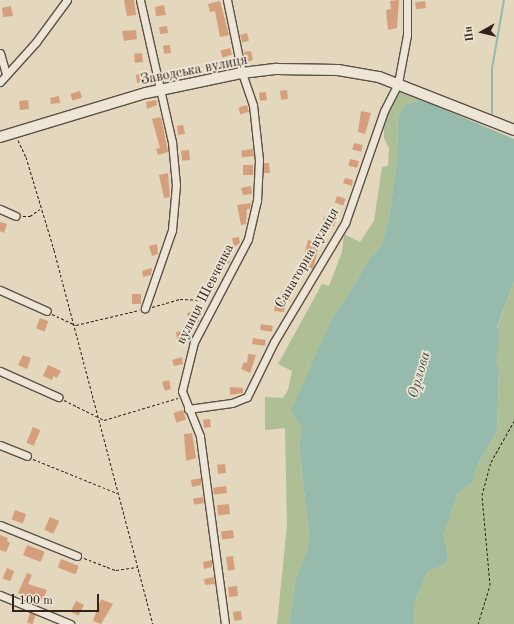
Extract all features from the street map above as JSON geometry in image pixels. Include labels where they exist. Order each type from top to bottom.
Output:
[{"type":"street","points":[[0,82],[36,42],[67,0]]},
{"type":"street","points":[[140,0],[175,161],[175,209],[172,230],[145,308]]},
{"type":"street","name":"вулиця Шевченка","points":[[225,624],[200,436],[183,397],[183,383],[194,342],[253,226],[259,160],[253,105],[242,73],[228,0]]},
{"type":"street","name":"Санаторна вулиця","points":[[188,409],[232,403],[247,397],[274,342],[345,223],[384,111],[398,83],[407,35],[407,0]]},
{"type":"street","points":[[0,53],[6,74]]},
{"type":"street","name":"Заводська вулиця","points":[[0,137],[159,90],[242,73],[277,69],[338,70],[379,76],[514,130]]},
{"type":"street","points":[[0,209],[16,216]]},
{"type":"street","points":[[0,290],[47,312]]},
{"type":"street","points":[[0,371],[60,398]]},
{"type":"street","points":[[0,445],[27,456]]},
{"type":"street","points":[[0,525],[77,556]]},
{"type":"street","points":[[0,596],[70,624]]},
{"type":"path","points":[[15,132],[26,157],[40,208],[54,250],[71,323],[100,418],[117,493],[152,624]]},
{"type":"path","points":[[16,216],[30,216],[40,208]]},
{"type":"path","points":[[47,312],[71,323]]},
{"type":"path","points":[[60,398],[92,412],[100,418],[111,419],[183,397]]},
{"type":"path","points":[[478,624],[490,585],[482,495],[491,462],[514,421]]},
{"type":"path","points":[[27,456],[117,493]]},
{"type":"path","points":[[77,556],[116,570],[137,567]]},
{"type":"shaded area","points":[[397,90],[422,100],[404,105],[398,118],[397,158],[390,212],[382,245],[371,257],[330,323],[299,446],[309,534],[307,551],[296,579],[289,624],[277,624],[287,525],[285,428],[265,430],[265,397],[283,398],[288,390],[292,371],[278,364],[322,284],[329,286],[342,252],[344,234],[360,242],[374,221],[382,167],[388,166],[389,148],[384,138],[384,124],[392,96]]},
{"type":"shaded area","points":[[514,281],[514,624],[414,624],[415,600],[428,572],[447,563],[448,554],[444,535],[457,494],[473,482],[477,466],[497,431],[499,369],[495,362],[497,329]]},
{"type":"water","points":[[422,100],[514,139],[514,281],[497,328],[500,332],[496,362],[499,369],[497,431],[477,466],[473,482],[457,494],[444,535],[448,554],[447,563],[428,572],[415,600],[414,624],[289,624],[296,579],[307,551],[309,534],[299,446],[303,427],[291,411],[330,323],[371,257],[382,245],[390,212],[397,158],[398,118],[404,105]]},
{"type":"building","points":[[124,0],[134,0],[136,15],[127,16]]},
{"type":"building","points":[[399,0],[397,28],[388,30],[386,10],[391,9],[390,1]]},
{"type":"building","points":[[220,1],[229,35],[220,37],[215,11],[210,12],[208,4]]},
{"type":"building","points":[[425,1],[426,8],[416,9],[415,2]]},
{"type":"building","points":[[164,5],[166,15],[156,16],[155,7]]},
{"type":"building","points":[[11,6],[13,16],[3,17],[2,8]]},
{"type":"building","points":[[167,26],[168,33],[160,34],[159,27]]},
{"type":"building","points":[[136,30],[137,39],[124,41],[122,31]]},
{"type":"building","points":[[247,33],[249,41],[242,42],[240,35]]},
{"type":"building","points":[[170,45],[171,53],[164,54],[163,46]]},
{"type":"building","points":[[230,48],[232,55],[222,57],[220,51]]},
{"type":"building","points":[[251,51],[253,60],[247,62],[244,52]]},
{"type":"building","points":[[142,53],[143,62],[135,63],[134,54]]},
{"type":"building","points":[[146,72],[148,80],[137,83],[136,75]]},
{"type":"building","points":[[287,90],[288,99],[281,100],[280,91]]},
{"type":"building","points":[[80,91],[82,98],[72,100],[70,94]]},
{"type":"building","points":[[266,92],[267,100],[260,101],[259,93]]},
{"type":"building","points":[[59,96],[60,103],[51,104],[50,98]]},
{"type":"building","points":[[28,100],[29,109],[20,110],[19,101]]},
{"type":"building","points":[[156,100],[157,105],[147,109],[146,102]]},
{"type":"building","points":[[247,105],[249,112],[240,114],[238,107]]},
{"type":"building","points":[[361,111],[371,113],[365,134],[358,132]]},
{"type":"building","points":[[161,117],[168,152],[158,155],[156,149],[160,148],[152,119]]},
{"type":"building","points":[[183,125],[185,134],[178,135],[177,126]]},
{"type":"building","points":[[354,143],[363,145],[361,152],[352,150]]},
{"type":"building","points":[[253,149],[254,156],[242,158],[241,151]]},
{"type":"building","points":[[189,150],[190,160],[182,161],[181,151]]},
{"type":"building","points":[[350,159],[359,161],[357,168],[348,166]]},
{"type":"building","points":[[264,163],[269,163],[270,173],[264,173]]},
{"type":"building","points":[[243,165],[253,165],[253,175],[243,175]]},
{"type":"building","points":[[168,173],[170,197],[164,198],[159,175]]},
{"type":"building","points":[[345,178],[353,180],[352,186],[343,183]]},
{"type":"building","points":[[251,186],[252,194],[243,195],[241,188]]},
{"type":"building","points":[[337,196],[346,199],[343,205],[335,203]]},
{"type":"building","points":[[251,203],[250,209],[247,209],[246,224],[241,225],[237,205]]},
{"type":"building","points":[[324,217],[336,220],[334,227],[322,224]]},
{"type":"building","points":[[0,222],[7,224],[4,233],[0,231]]},
{"type":"building","points":[[239,237],[240,243],[234,247],[232,238]]},
{"type":"building","points":[[308,240],[320,243],[313,269],[301,266]]},
{"type":"building","points":[[157,244],[158,254],[152,256],[149,246]]},
{"type":"building","points":[[228,254],[230,263],[221,265],[219,256]]},
{"type":"building","points":[[152,268],[151,275],[143,277],[142,271]]},
{"type":"building","points":[[282,291],[291,293],[290,301],[286,300],[284,312],[274,311],[275,304],[279,304]]},
{"type":"building","points":[[132,294],[141,294],[141,304],[132,304]]},
{"type":"building","points":[[198,310],[199,322],[190,324],[187,313]]},
{"type":"building","points":[[40,318],[48,321],[44,331],[36,328]]},
{"type":"building","points":[[261,324],[273,326],[272,332],[260,330]]},
{"type":"building","points":[[185,331],[186,339],[177,340],[176,332]]},
{"type":"building","points":[[253,338],[266,340],[265,346],[252,344]]},
{"type":"building","points":[[248,354],[256,355],[250,373],[241,369],[244,362],[247,363]]},
{"type":"building","points":[[23,355],[31,358],[27,369],[18,365]]},
{"type":"building","points":[[182,357],[183,364],[174,366],[172,360]]},
{"type":"building","points":[[48,365],[61,371],[57,378],[53,376],[52,380],[43,376]]},
{"type":"building","points":[[169,380],[171,389],[165,391],[162,382]]},
{"type":"building","points":[[230,387],[243,388],[243,393],[230,395]]},
{"type":"building","points":[[183,410],[186,420],[176,422],[173,413]]},
{"type":"building","points":[[210,419],[211,427],[204,428],[203,420]]},
{"type":"building","points":[[33,427],[40,430],[34,446],[26,443]]},
{"type":"building","points":[[192,433],[196,458],[186,461],[184,434]]},
{"type":"building","points":[[225,464],[226,473],[218,474],[217,465]]},
{"type":"building","points":[[201,478],[201,485],[192,487],[191,480]]},
{"type":"building","points":[[226,486],[227,493],[214,495],[213,488]]},
{"type":"building","points":[[203,497],[204,503],[194,504],[193,499]]},
{"type":"building","points":[[229,504],[230,514],[218,515],[217,505]]},
{"type":"building","points":[[15,510],[26,514],[23,524],[12,519]]},
{"type":"building","points":[[50,517],[59,521],[53,534],[44,530]]},
{"type":"building","points":[[233,530],[234,538],[222,539],[221,531]]},
{"type":"building","points":[[0,535],[8,538],[7,541],[10,543],[6,552],[0,550]]},
{"type":"building","points":[[27,545],[45,552],[41,562],[23,555]]},
{"type":"building","points":[[233,556],[235,570],[228,571],[226,557]]},
{"type":"building","points":[[61,559],[79,566],[76,574],[58,567]]},
{"type":"building","points":[[212,560],[212,567],[204,569],[203,562]]},
{"type":"building","points":[[7,568],[14,571],[10,581],[3,578]]},
{"type":"building","points":[[27,573],[32,575],[28,584],[47,590],[43,600],[28,594],[27,597],[18,593]]},
{"type":"building","points":[[214,577],[215,584],[205,585],[204,579]]},
{"type":"building","points":[[237,586],[238,596],[229,597],[228,587]]},
{"type":"building","points":[[101,599],[113,604],[101,624],[93,621]]},
{"type":"building","points":[[76,601],[84,605],[79,616],[71,612]]},
{"type":"building","points":[[241,611],[242,620],[234,621],[233,612]]},
{"type":"building","points":[[30,613],[36,615],[33,624],[27,623]]},
{"type":"waterway","name":"Орлова","points":[[492,116],[492,69],[504,0]]}]
